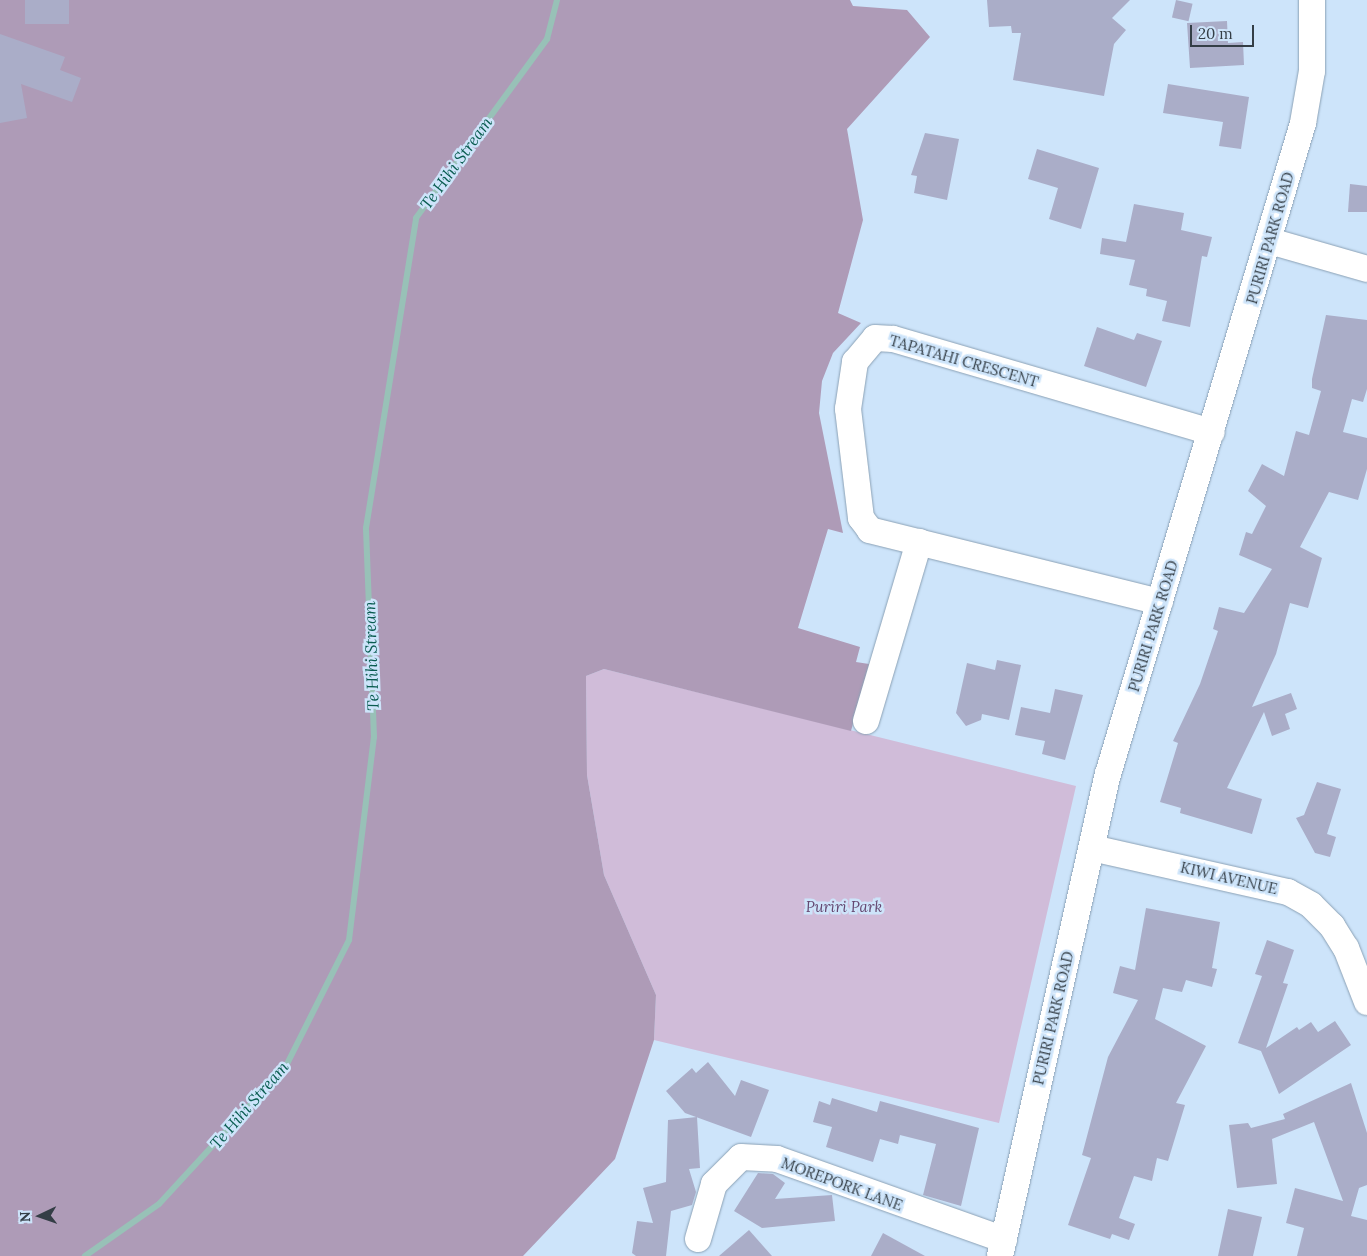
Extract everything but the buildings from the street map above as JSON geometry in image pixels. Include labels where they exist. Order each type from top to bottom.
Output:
[{"type":"street","name":"PURIRI PARK ROAD","points":[[1002,1248],[1108,774],[1270,241],[1310,96],[1312,0]]},
{"type":"street","points":[[1270,241],[1367,269]]},
{"type":"street","name":"TAPATAHI CRESCENT","points":[[1160,602],[870,530],[861,518],[848,409],[855,362],[875,338],[893,339],[1212,432]]},
{"type":"street","points":[[866,721],[920,542]]},
{"type":"street","name":"KIWI AVENUE","points":[[1092,848],[1288,892],[1311,905],[1332,926],[1367,1002]]},
{"type":"street","name":"MOREPORK LANE","points":[[698,1239],[714,1184],[740,1157],[777,1159],[1002,1248]]},
{"type":"green space","name":"Puriri Park","points":[[604,669],[1076,786],[999,1123],[654,1040],[656,995],[604,875],[587,775],[586,676]]},
{"type":"shaded area","points":[[0,0],[850,0],[853,6],[907,10],[930,37],[847,129],[863,220],[838,313],[861,323],[833,353],[822,381],[819,413],[843,533],[828,529],[798,628],[860,647],[856,662],[869,664],[851,731],[604,669],[586,676],[587,775],[604,875],[656,995],[654,1040],[615,1159],[523,1256],[0,1256]]},
{"type":"waterway","name":"Te Hihi Stream","points":[[85,1256],[159,1204],[286,1066],[349,940],[374,737],[366,528],[416,218],[547,39],[557,0]]}]
